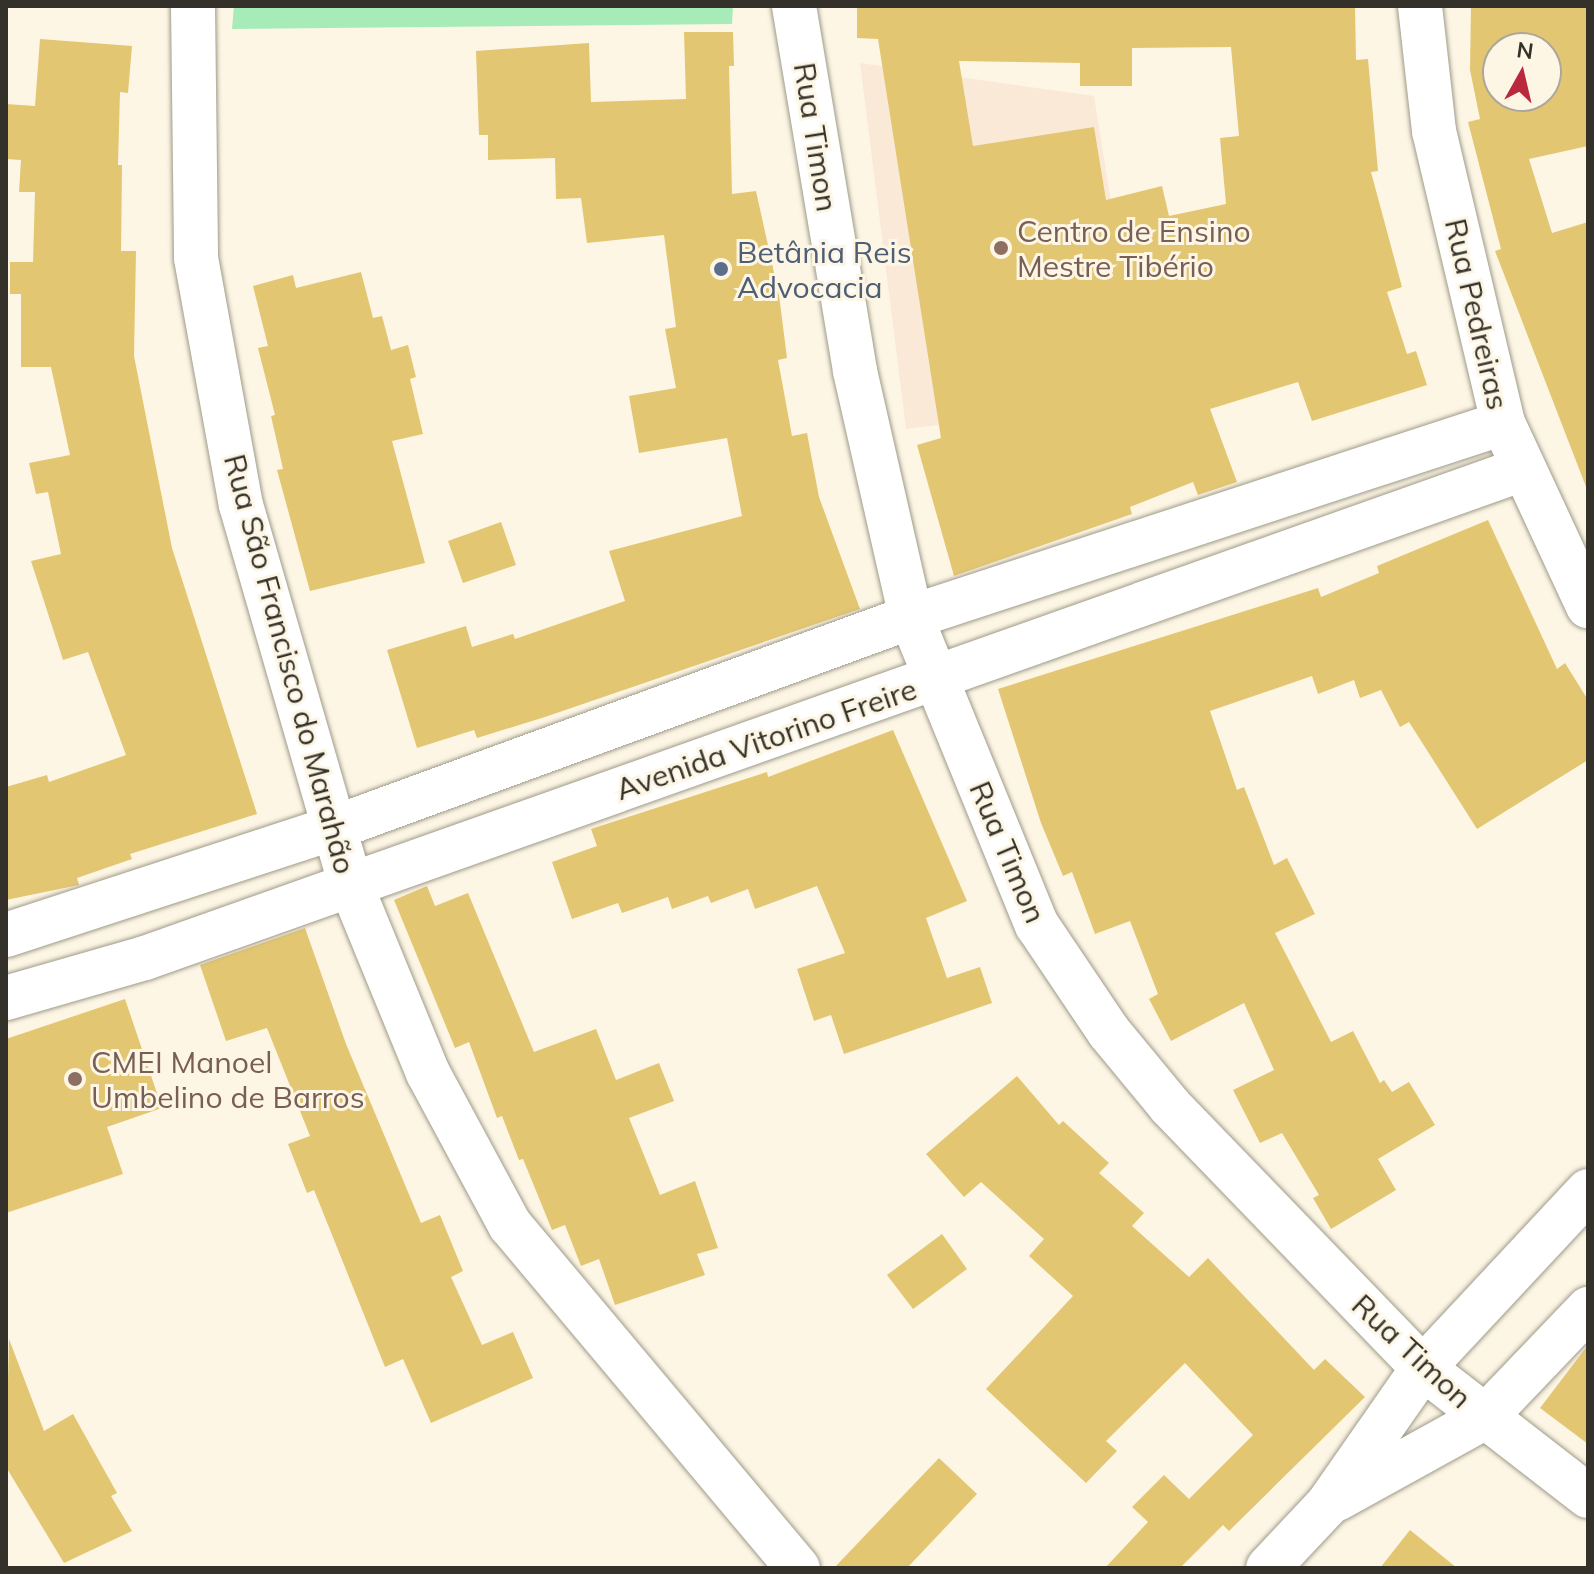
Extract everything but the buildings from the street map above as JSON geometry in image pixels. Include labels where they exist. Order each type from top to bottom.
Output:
[{"type":"street","name":"Rua São Francisco do Marahão","points":[[193,6],[196,258],[241,505],[331,829],[350,883],[428,1073],[510,1225],[798,1568]]},
{"type":"street","name":"Rua Timon","points":[[794,6],[855,371],[911,617],[1037,925],[1109,1032],[1170,1106],[1423,1368],[1588,1496]]},
{"type":"street","name":"Rua Pedreiras","points":[[1420,6],[1434,131],[1503,423],[1588,606]]},
{"type":"street","name":"Avenida Vitorino Freire","points":[[6,935],[331,829],[911,617],[1503,423]]},
{"type":"street","name":"Avenida Vitorino Freire","points":[[6,998],[145,958],[1523,469]]},
{"type":"street","points":[[1268,1568],[1328,1504],[1423,1368],[1588,1191]]},
{"type":"street","points":[[1328,1504],[1484,1418],[1588,1309]]},
{"type":"shaded area","name":"Centro de Ensino Mestre Tibério","points":[[860,63],[1094,96],[1143,400],[906,429]]},
{"type":"green space","points":[[234,6],[733,6],[732,24],[232,29]]},
{"type":"place","name":"Centro de Ensino Mestre Tibério","points":[[1001,248]]},
{"type":"place","name":"Betânia Reis Advocacia","points":[[721,269]]},
{"type":"place","name":"CMEI Manoel Umbelino de Barros","points":[[75,1079]]}]
